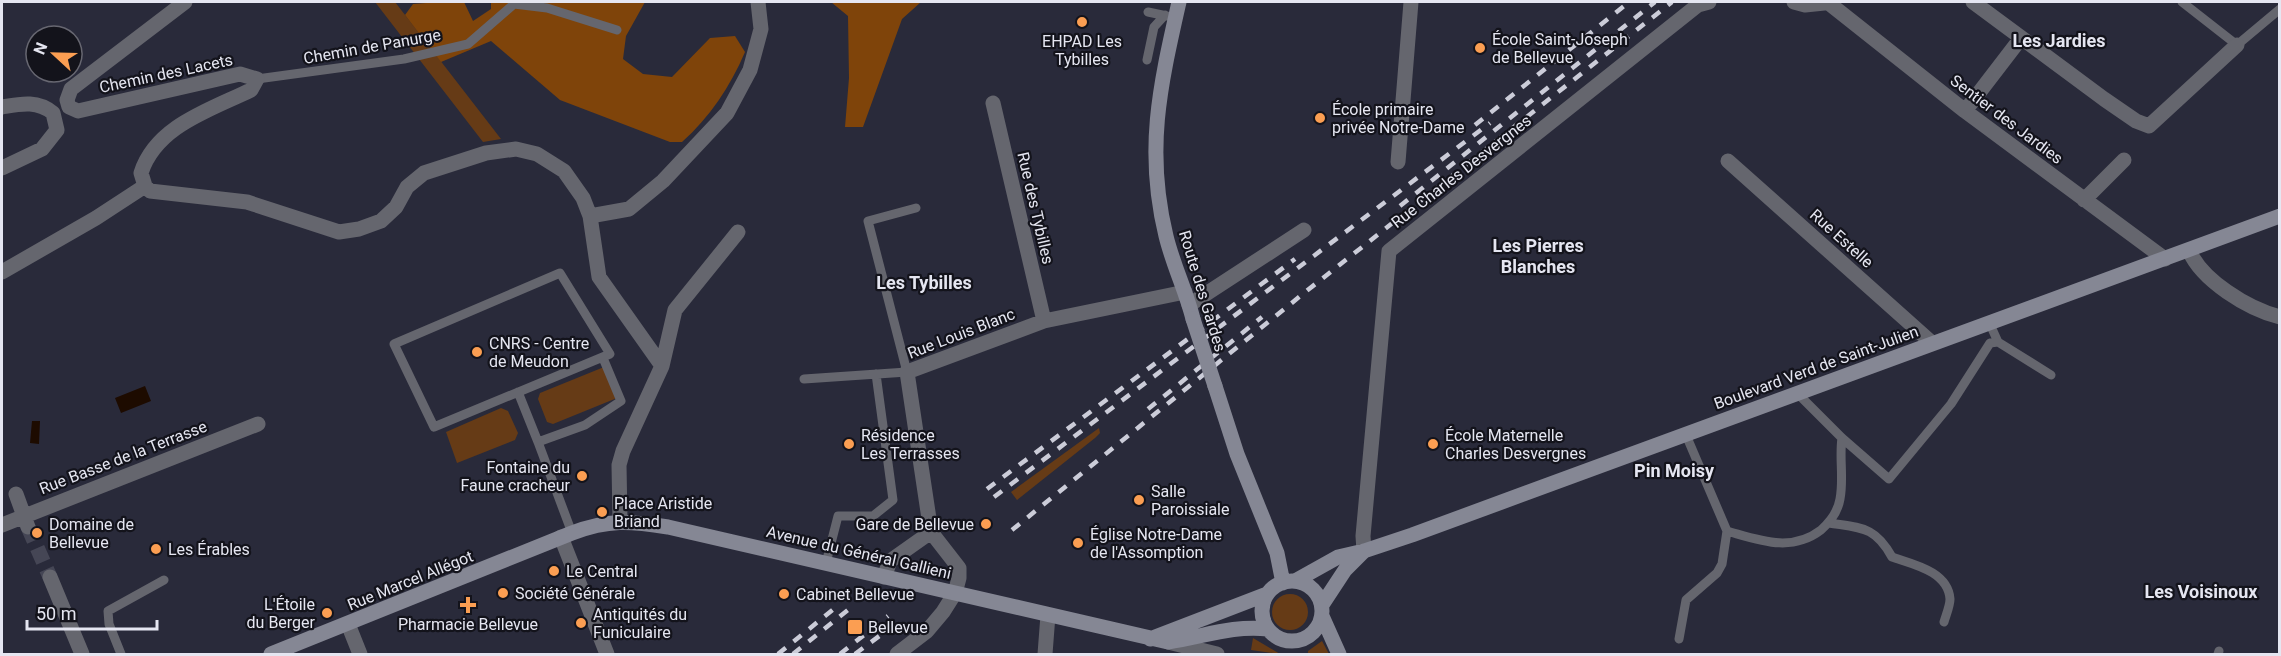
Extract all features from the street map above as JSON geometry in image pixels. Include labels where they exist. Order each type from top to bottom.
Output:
[{"type":"main road","name":"Route des Gardes","points":[[1179,2],[1170,16],[1154,134],[1155,169],[1167,238],[1237,454],[1289,582]]},
{"type":"main road","name":"Boulevard Verd de Saint-Julien","points":[[1289,582],[1338,557],[1364,551],[1686,435],[2280,216]]},
{"type":"main road","name":"Avenue du Général Gallieni","points":[[567,535],[599,523],[620,520],[668,526],[1168,642],[1224,629],[1248,627],[1268,629]]},
{"type":"main road","name":"Rue Marcel Allégot","points":[[271,654],[567,535]]},
{"type":"main road","name":"Boulevard Verd de Saint-Julien","points":[[1322,610],[1345,570],[1364,551]]},
{"type":"main road","points":[[1150,639],[1267,594],[1289,582],[1307,585],[1317,593],[1339,654]]},
{"type":"main road","points":[[1267,594],[1263,605],[1263,617],[1268,629],[1300,654]]},
{"type":"main road","points":[[1286,641],[1298,641],[1309,636],[1317,628],[1322,610]]},
{"type":"main road","points":[[1286,641],[1295,654]]},
{"type":"street","name":"Chemin des Lacets","points":[[185,2],[71,89],[67,100],[69,107],[78,111],[240,74],[257,80]]},
{"type":"street","points":[[590,216],[629,209],[663,181],[727,113],[750,70],[761,29],[758,2]]},
{"type":"street","points":[[1398,162],[1412,2]]},
{"type":"street","name":"Rue Charles Desvergnes","points":[[1364,551],[1363,536],[1389,251],[1698,5],[1709,2]]},
{"type":"street","points":[[1794,2],[1805,5],[1832,3]]},
{"type":"street","points":[[1973,2],[2103,99],[2136,121],[2149,126],[2237,45]]},
{"type":"street","name":"Sentier des Jardies","points":[[1832,3],[1965,111],[2165,259]]},
{"type":"street","points":[[1965,111],[2021,38]]},
{"type":"street","points":[[257,80],[251,90],[175,127],[145,162],[141,173],[145,186],[150,191],[247,202],[339,232],[359,229],[381,221],[396,207],[407,187],[424,173],[486,153],[516,149],[537,154],[564,171],[583,198],[590,216],[599,277],[662,366]]},
{"type":"street","points":[[2,107],[21,103],[40,105],[53,112],[57,130],[42,149],[2,168]]},
{"type":"street","name":"Rue des Tybilles","points":[[993,103],[1044,321]]},
{"type":"street","points":[[2084,200],[2124,160]]},
{"type":"street","name":"Rue Estelle","points":[[1728,161],[1932,343]]},
{"type":"street","points":[[2,272],[96,218],[145,186]]},
{"type":"street","name":"Rue Louis Blanc","points":[[955,593],[959,568],[931,532],[907,372],[1044,321],[1189,305],[1304,230]]},
{"type":"street","points":[[620,520],[619,465],[623,451],[662,366],[675,310],[738,232]]},
{"type":"street","points":[[2189,250],[2195,264],[2205,276],[2265,313],[2280,317]]},
{"type":"street","name":"Rue Basse de la Terrasse","points":[[2,525],[25,521],[258,424]]},
{"type":"street","points":[[16,494],[25,521]]},
{"type":"street","points":[[884,577],[890,561],[931,532]]},
{"type":"street","points":[[567,535],[607,654]]},
{"type":"street","points":[[50,577],[82,654]]},
{"type":"street","points":[[897,654],[927,631],[955,593]]},
{"type":"street","points":[[1045,654],[1048,615]]},
{"type":"street","points":[[348,624],[360,654]]},
{"type":"street","name":"Avenue du Général Gallieni","points":[[1168,642],[1217,654]]},
{"type":"lane","points":[[2182,2],[2237,45],[2280,9]]},
{"type":"lane","name":"Chemin de Panurge","points":[[257,80],[404,59],[468,44],[514,4],[548,8],[617,30]]},
{"type":"lane","points":[[1148,12],[1170,16]]},
{"type":"lane","points":[[1147,60],[1154,27],[1170,16]]},
{"type":"lane","points":[[804,379],[907,372],[868,222],[916,208]]},
{"type":"lane","points":[[560,273],[610,354],[518,392],[434,427],[394,344],[560,273]]},
{"type":"lane","points":[[1989,322],[1998,342],[2051,375]]},
{"type":"lane","points":[[1797,393],[1842,438],[1890,479],[1951,404],[1990,343],[1998,342]]},
{"type":"lane","points":[[538,442],[585,425],[621,401],[603,358]]},
{"type":"lane","points":[[826,563],[838,516],[873,516],[893,500],[876,374]]},
{"type":"lane","points":[[518,392],[538,442],[567,535]]},
{"type":"lane","points":[[1679,639],[1686,600],[1717,573],[1722,564],[1727,531],[1686,435]]},
{"type":"lane","points":[[1727,531],[1770,544],[1793,544],[1812,536],[1829,523],[1840,501],[1843,477],[1840,453],[1842,438]]},
{"type":"lane","points":[[1829,523],[1864,529],[1882,538],[1892,557],[1924,567],[1944,582],[1950,599],[1944,622]]},
{"type":"lane","points":[[121,654],[110,624],[108,611],[164,580]]},
{"type":"shaded area","points":[[375,2],[395,2],[501,139],[483,142]]},
{"type":"shaded area","points":[[464,2],[473,21],[491,9],[491,2],[645,2],[626,36],[623,59],[643,74],[672,77],[710,38],[735,36],[745,52],[726,89],[702,122],[682,142],[670,142],[560,100],[491,41],[441,62],[405,15],[413,4]]},
{"type":"shaded area","points":[[831,2],[921,2],[902,19],[863,127],[845,127],[849,78],[848,16]]},
{"type":"shaded area","points":[[604,367],[617,398],[553,424],[547,422],[538,399],[540,393]]},
{"type":"shaded area","points":[[145,386],[151,401],[121,413],[115,398]]},
{"type":"shaded area","points":[[501,408],[508,411],[518,433],[515,440],[457,463],[446,432]]},
{"type":"shaded area","points":[[32,421],[40,421],[39,444],[30,443]]},
{"type":"shaded area","points":[[1099,428],[1100,433],[1095,438],[1017,500],[1011,492]]},
{"type":"shaded area","points":[[1290,594],[1302,600],[1308,612],[1302,624],[1290,630],[1278,624],[1272,612],[1278,600]]},
{"type":"shaded area","points":[[1253,638],[1280,654],[1251,650]]},
{"type":"shaded area","points":[[1322,641],[1329,654],[1308,654],[1308,651]]},
{"type":"tunnel","points":[[28,527],[50,577]]},
{"type":"railway","points":[[1475,125],[1629,2]]},
{"type":"railway","points":[[1400,206],[1655,2]]},
{"type":"railway","points":[[1012,530],[1304,293],[1672,2]]},
{"type":"railway","points":[[994,497],[1490,123]]},
{"type":"railway","points":[[987,489],[1295,259]]},
{"type":"railway","points":[[1148,409],[1262,317]]},
{"type":"railway","points":[[778,654],[835,608]]},
{"type":"railway","points":[[793,654],[849,609]]},
{"type":"railway","points":[[840,654],[888,616]]},
{"type":"railway","points":[[855,654],[897,623]]},
{"type":"place","name":"EHPAD Les Tybilles","points":[[1082,22]]},
{"type":"place","name":"École Saint-Joseph de Bellevue","points":[[1480,48]]},
{"type":"place","name":"École primaire privée Notre-Dame","points":[[1320,118]]},
{"type":"place","name":"CNRS - Centre de Meudon","points":[[477,352]]},
{"type":"place","name":"Résidence Les Terrasses","points":[[849,444]]},
{"type":"place","name":"École Maternelle Charles Desvergnes","points":[[1433,444]]},
{"type":"place","name":"Fontaine du Faune cracheur","points":[[582,476]]},
{"type":"place","name":"Salle Paroissiale","points":[[1139,500]]},
{"type":"place","name":"Place Aristide Briand","points":[[602,512]]},
{"type":"place","name":"Gare de Bellevue","points":[[986,524]]},
{"type":"place","name":"Domaine de Bellevue","points":[[37,533]]},
{"type":"place","name":"Église Notre-Dame de l'Assomption","points":[[1078,543]]},
{"type":"place","name":"Les Érables","points":[[156,549]]},
{"type":"place","name":"Le Central","points":[[554,571]]},
{"type":"place","name":"Société Générale","points":[[503,593]]},
{"type":"place","name":"Cabinet Bellevue","points":[[784,594]]},
{"type":"place","name":"Pharmacie Bellevue","points":[[468,605]]},
{"type":"place","name":"L'Étoile du Berger","points":[[327,613]]},
{"type":"place","name":"Antiquités du Funiculaire","points":[[581,623]]},
{"type":"place","name":"Bellevue","points":[[855,627]]},
{"type":"district","name":"Les Jardies","points":[[2059,41]]},
{"type":"district","name":"Les Pierres Blanches","points":[[1538,256]]},
{"type":"district","name":"Les Tybilles","points":[[924,283]]},
{"type":"district","name":"Pin Moisy","points":[[1674,471]]},
{"type":"district","name":"Les Voisinoux","points":[[2201,592]]}]
